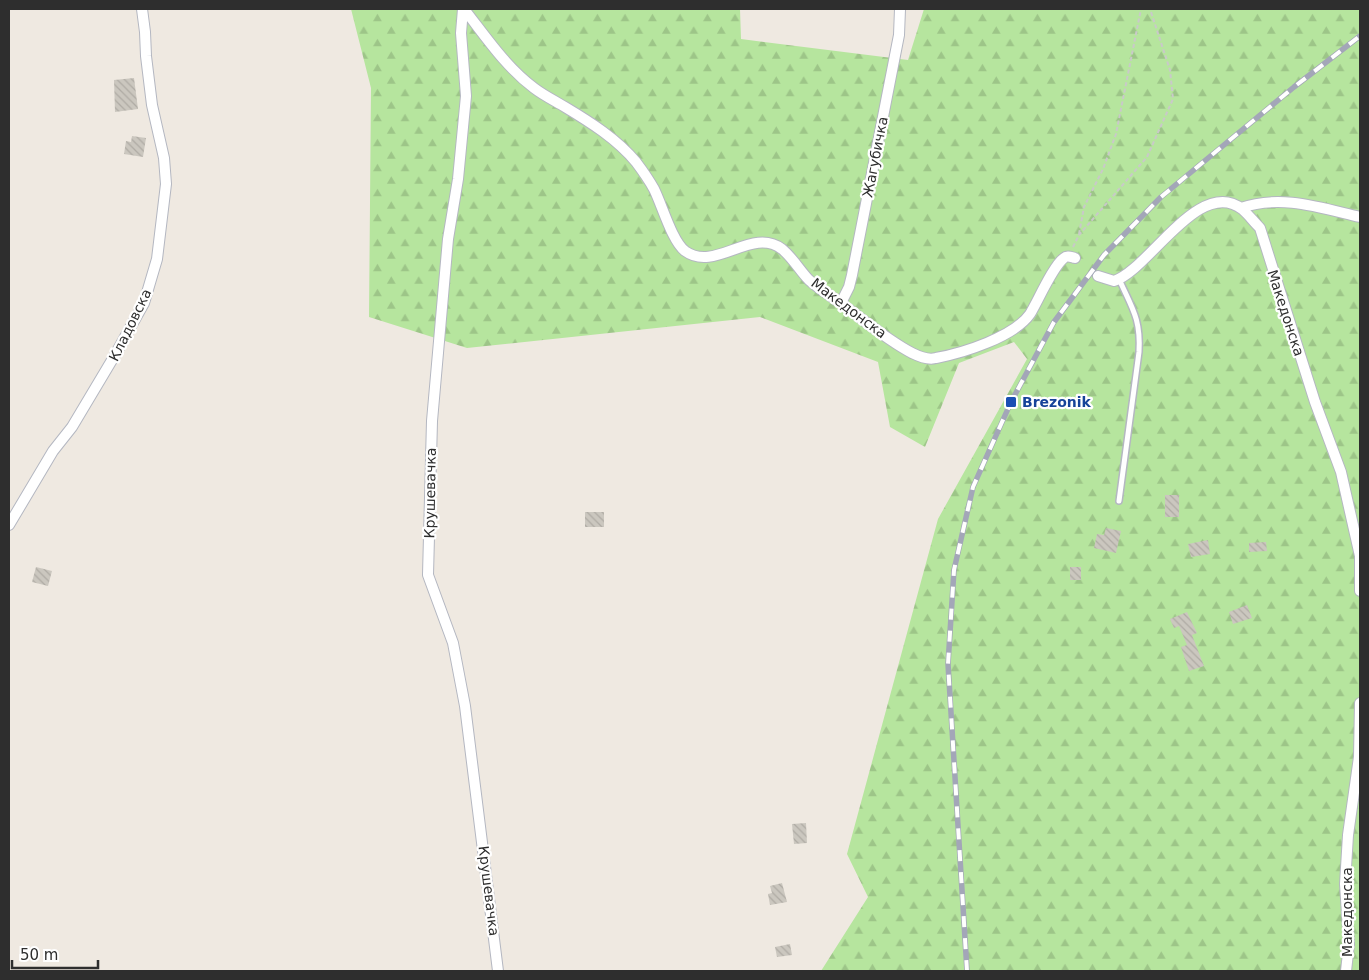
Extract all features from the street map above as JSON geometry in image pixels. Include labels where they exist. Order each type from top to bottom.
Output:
[{"type":"street","name":"Кладовска","points":[[9,525],[53,450],[72,427],[115,355],[144,302],[157,259],[166,184],[164,158],[152,105],[142,9]]},
{"type":"street","name":"Македонска","points":[[463,9],[506,64],[535,89],[586,120],[612,139],[635,161],[653,188],[678,244],[686,251],[696,256],[710,256],[748,244],[773,244],[782,250],[810,281],[884,336],[914,354],[933,359],[994,340],[1019,326],[1029,315],[1057,266],[1064,258],[1072,257]]},
{"type":"street","name":"Крушевачка","points":[[463,9],[461,33],[466,96],[458,179],[448,239],[432,421],[428,575],[453,642],[465,706],[498,971]]},
{"type":"street","name":"Жагубичка","points":[[841,303],[849,287],[852,275],[899,35],[900,9]]},
{"type":"street","points":[[1098,276],[1114,281],[1127,274],[1184,220],[1212,202],[1228,203],[1241,208],[1250,205],[1283,202],[1310,204],[1360,217]]},
{"type":"street","name":"Македонска","points":[[1241,208],[1260,228],[1315,402],[1341,472],[1360,556],[1360,591]]},
{"type":"street","name":"Македонска","points":[[1346,971],[1349,944],[1345,884],[1348,835],[1359,757],[1360,703]]},
{"type":"lane","points":[[1119,279],[1138,321],[1140,333],[1119,501]]},
{"type":"path","points":[[1072,257],[1080,234],[1084,207],[1104,169],[1116,134],[1141,9]]},
{"type":"path","points":[[1080,234],[1147,157],[1173,99],[1170,70],[1150,9]]},
{"type":"green space","points":[[351,9],[740,9],[741,39],[908,60],[924,9],[1360,9],[1360,971],[821,971],[868,897],[847,854],[938,519],[1027,359],[1014,342],[959,363],[925,447],[890,427],[878,362],[760,317],[467,348],[369,317],[371,88]]},
{"type":"building","points":[[134,78],[138,109],[115,112],[114,80]]},
{"type":"building","points":[[132,136],[146,138],[143,157],[124,154],[126,141],[131,142]]},
{"type":"building","points":[[1165,495],[1179,495],[1179,517],[1165,517]]},
{"type":"building","points":[[585,512],[604,512],[604,527],[585,527]]},
{"type":"building","points":[[1106,528],[1121,531],[1116,553],[1094,548],[1097,534],[1104,535]]},
{"type":"building","points":[[1208,540],[1210,554],[1191,557],[1188,544]]},
{"type":"building","points":[[1266,542],[1267,551],[1249,552],[1249,543]]},
{"type":"building","points":[[36,567],[52,571],[48,586],[32,582]]},
{"type":"building","points":[[1070,567],[1081,567],[1081,580],[1070,580]]},
{"type":"building","points":[[1247,605],[1252,618],[1233,624],[1229,612]]},
{"type":"building","points":[[1187,612],[1197,633],[1192,635],[1204,666],[1189,671],[1181,647],[1187,645],[1179,626],[1174,628],[1170,619]]},
{"type":"building","points":[[806,823],[807,843],[794,844],[792,824]]},
{"type":"building","points":[[782,883],[787,902],[770,905],[768,894],[772,893],[770,886]]},
{"type":"building","points":[[790,944],[792,955],[777,957],[775,947]]},
{"type":"railway","points":[[967,971],[948,664],[954,570],[973,487],[1011,402],[1054,322],[1104,255],[1161,197],[1294,87],[1360,36]]},
{"type":"place","name":"Brezonik","points":[[1011,402]]}]
